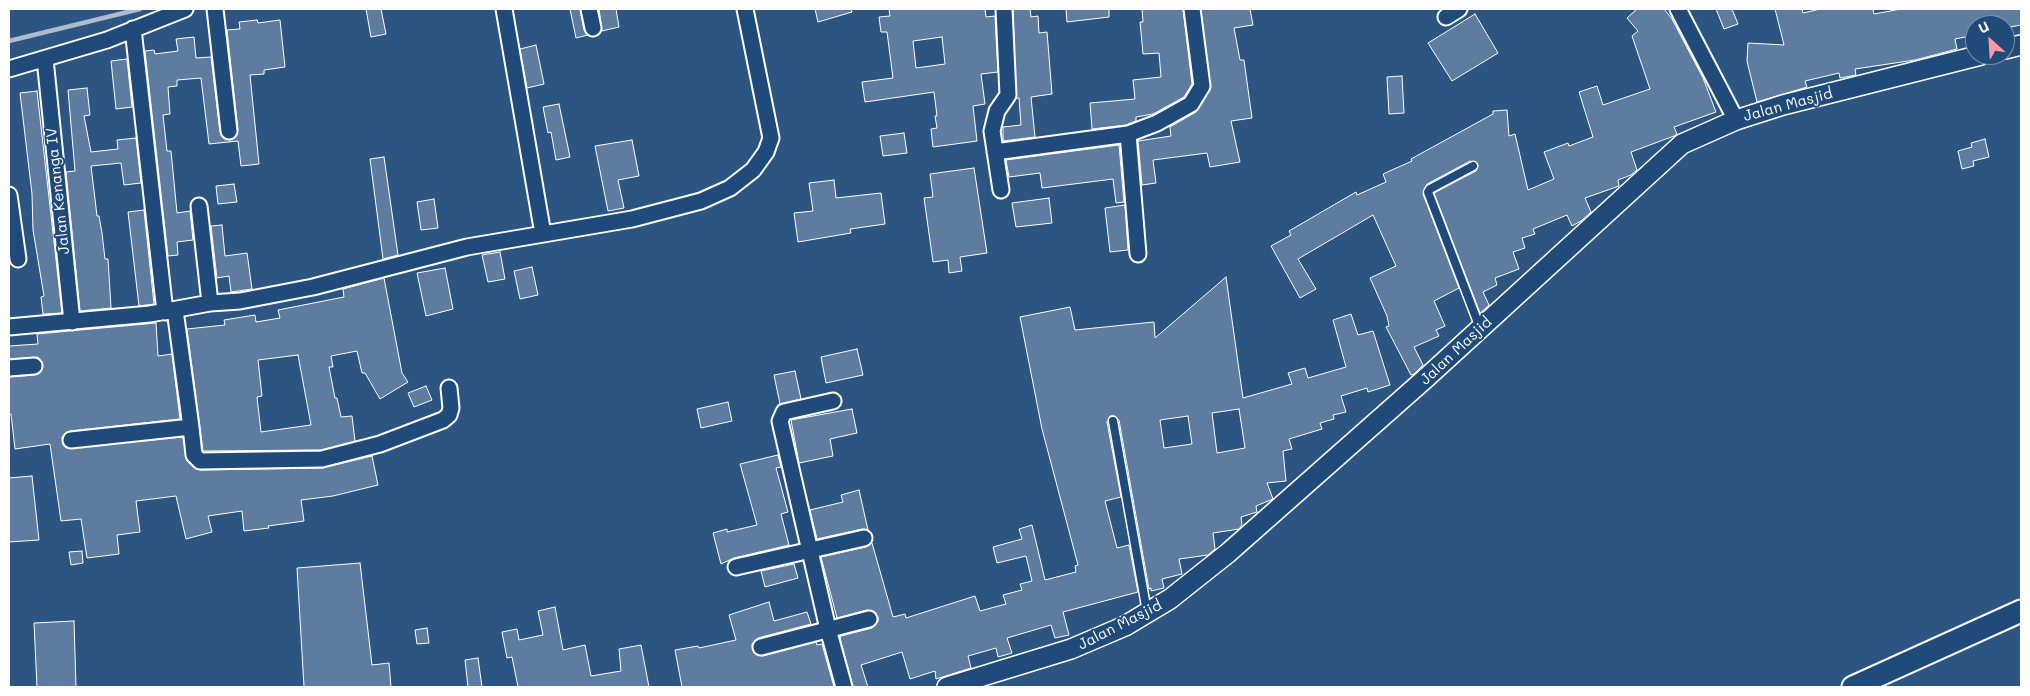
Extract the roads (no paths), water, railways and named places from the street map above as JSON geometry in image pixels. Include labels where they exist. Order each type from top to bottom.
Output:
[{"type":"main road","points":[[1853,687],[2021,611]]},
{"type":"street","points":[[9,69],[107,40],[185,9]]},
{"type":"street","points":[[215,9],[229,132]]},
{"type":"street","points":[[504,9],[543,234]]},
{"type":"street","points":[[589,9],[593,28]]},
{"type":"street","points":[[9,327],[170,311],[210,303],[240,301],[313,287],[467,247],[632,219],[701,201],[730,188],[752,170],[766,152],[771,138],[745,9]]},
{"type":"street","points":[[1001,190],[992,131],[993,122],[1008,95],[1004,9]]},
{"type":"street","points":[[995,152],[1128,134],[1184,109],[1200,93],[1202,86],[1192,9]]},
{"type":"street","points":[[1446,16],[1459,9]]},
{"type":"street","points":[[1678,9],[1736,120]]},
{"type":"street","points":[[133,29],[170,311],[191,427],[194,454],[200,461],[322,459],[380,444],[443,420],[449,415],[451,408],[449,388]]},
{"type":"street","name":"Jalan Kenanga IV","points":[[45,59],[72,322]]},
{"type":"street","name":"Jalan Masjid","points":[[947,687],[1071,649],[1147,614],[1170,599],[1228,553],[1480,328],[1682,144],[1736,120],[1783,105],[1965,59]]},
{"type":"street","points":[[1128,134],[1138,254]]},
{"type":"street","points":[[9,195],[18,259]]},
{"type":"street","points":[[199,206],[210,303]]},
{"type":"street","points":[[9,368],[34,366]]},
{"type":"street","points":[[833,401],[784,412],[780,421],[809,552],[844,687]]},
{"type":"street","points":[[71,440],[191,427]]},
{"type":"street","points":[[736,567],[809,552],[864,538]]},
{"type":"street","points":[[761,647],[869,618]]},
{"type":"lane","points":[[1473,166],[1430,189],[1428,192],[1480,328]]},
{"type":"lane","points":[[1113,421],[1147,614]]},
{"type":"waterway","points":[[9,41],[140,9]]}]
